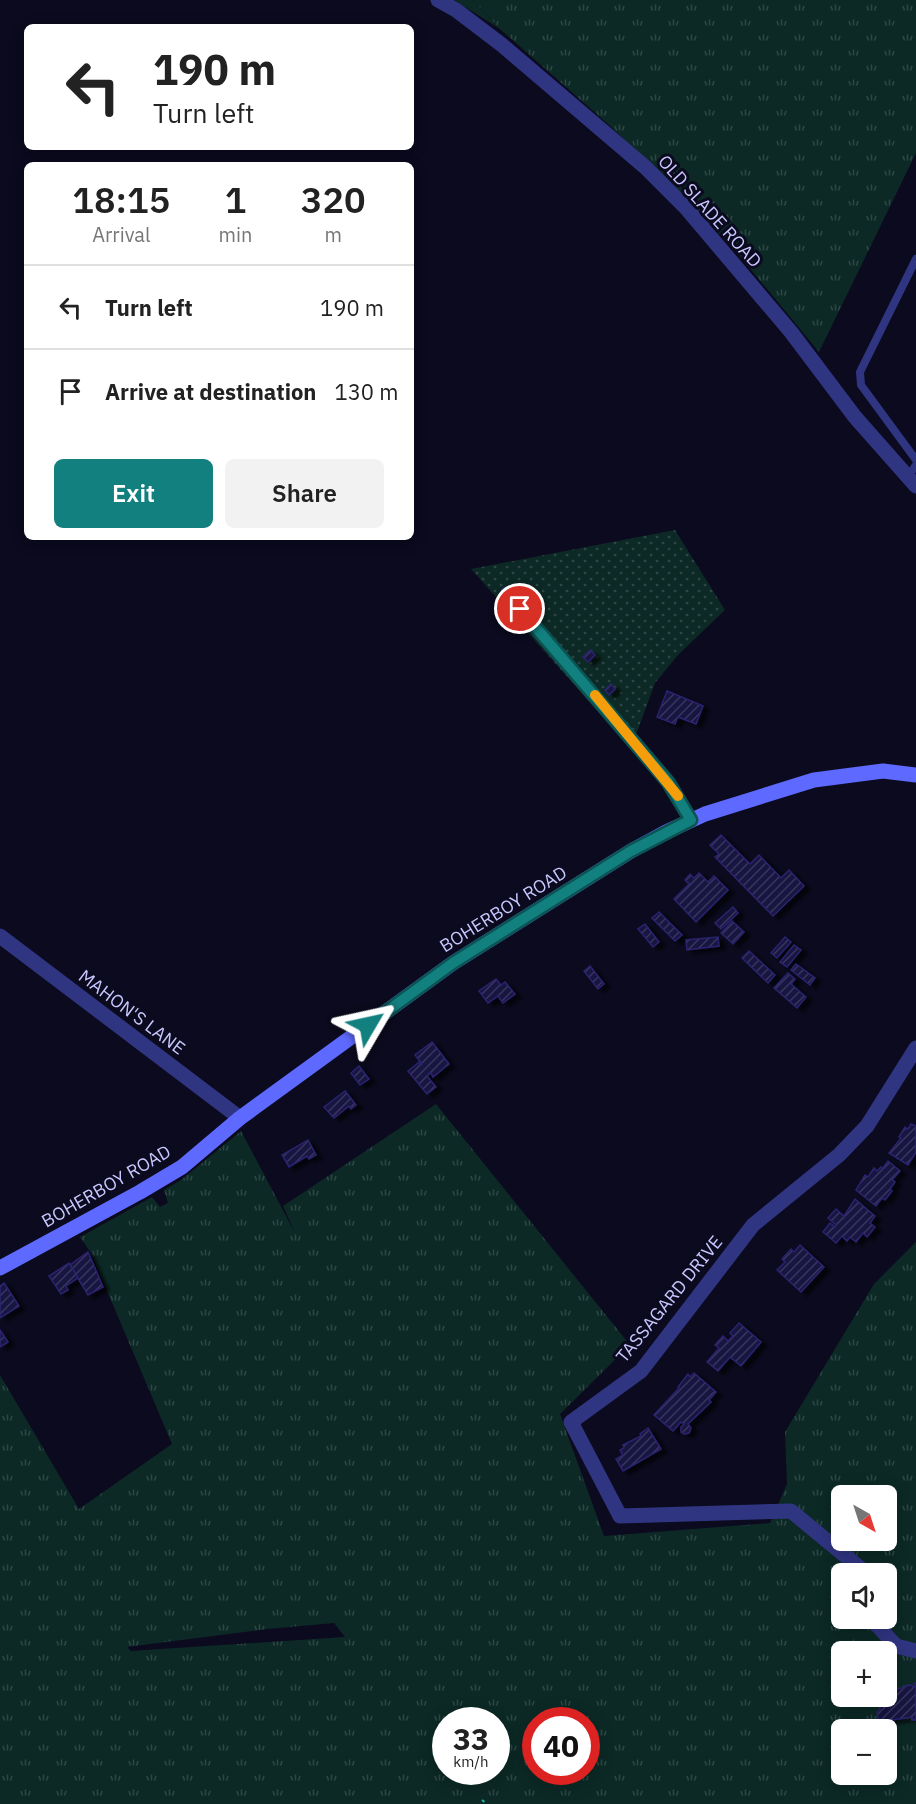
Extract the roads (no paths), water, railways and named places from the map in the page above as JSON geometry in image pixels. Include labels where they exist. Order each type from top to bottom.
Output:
[{"type":"street","name":"OLD SLADE ROAD","points":[[438,0],[456,10],[502,45],[645,167],[686,208],[791,332],[855,417],[913,476]]},
{"type":"street","name":"BOHERBOY ROAD","points":[[0,1268],[182,1167],[240,1118],[453,963],[631,851],[691,820],[814,780],[883,771],[916,775]]},
{"type":"street","name":"MAHON'S LANE","points":[[0,936],[240,1118]]},
{"type":"street","name":"TASSAGARD DRIVE","points":[[854,1563],[791,1511],[620,1516],[572,1422],[641,1371],[753,1225],[831,1161],[867,1126],[916,1048]]},
{"type":"street","points":[[880,1629],[896,1646],[916,1651]]},
{"type":"lane","points":[[916,259],[860,372],[861,385],[916,460]]},
{"type":"lane","points":[[505,591],[668,782],[691,820]]}]
